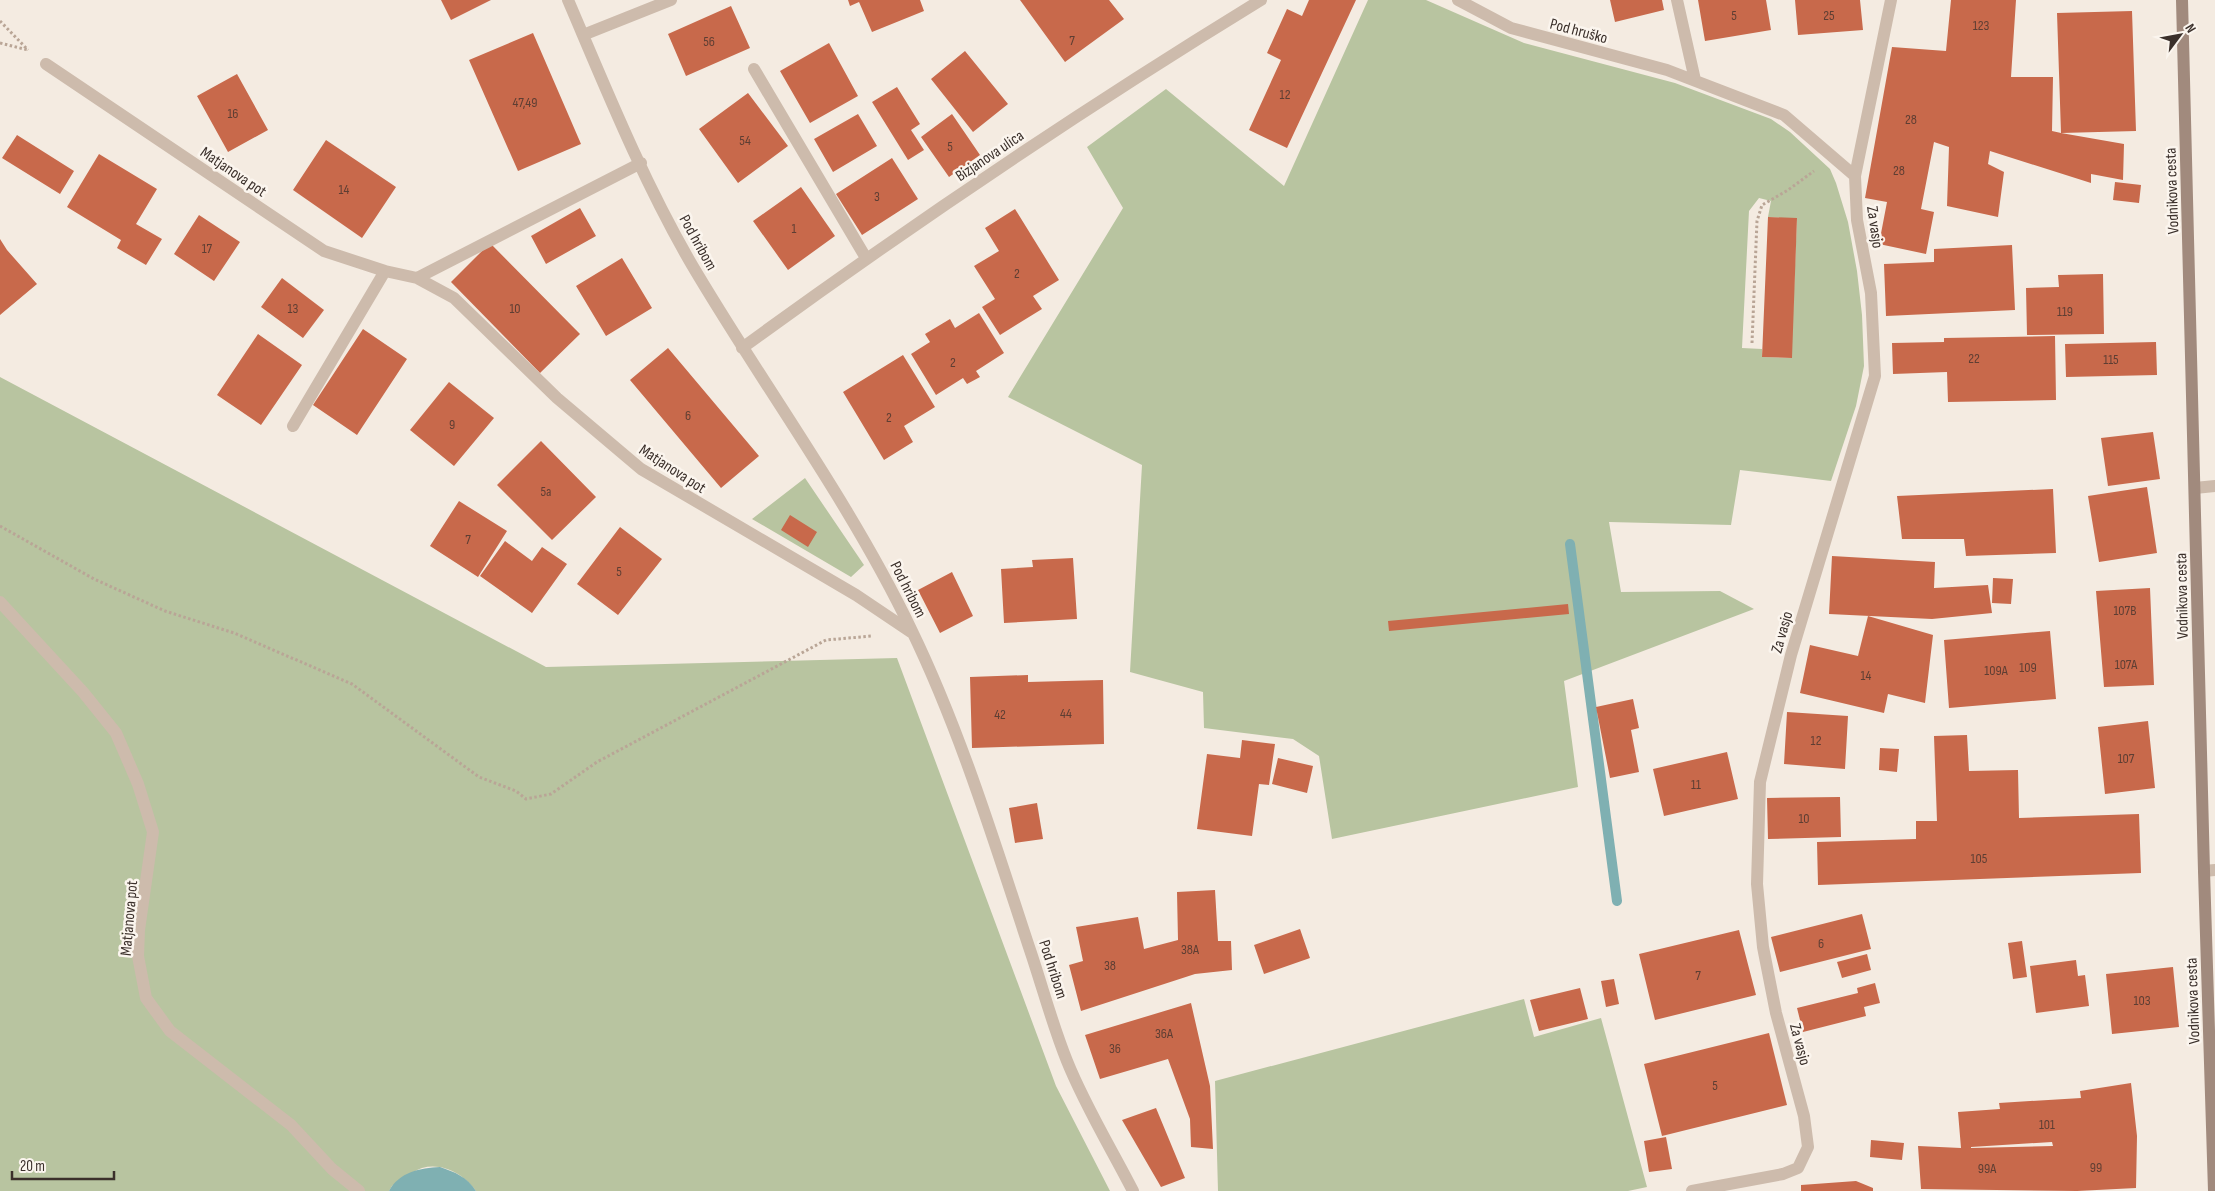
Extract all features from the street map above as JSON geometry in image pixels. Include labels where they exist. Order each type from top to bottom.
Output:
[{"type":"street","name":"Pod hribom","points":[[568,0],[641,163],[690,262],[742,348],[863,537],[890,584],[914,634],[996,846],[1067,1062],[1096,1124],[1133,1191]]},
{"type":"street","points":[[583,35],[671,0]]},
{"type":"street","name":"Bizjanova ulica","points":[[742,348],[866,258],[1029,147],[1261,0]]},
{"type":"street","name":"Pod hruško","points":[[1458,0],[1511,28],[1667,70],[1784,115],[1855,176]]},
{"type":"street","points":[[1677,0],[1695,80]]},
{"type":"street","name":"Za vasjo","points":[[1692,1191],[1783,1174],[1798,1168],[1808,1147],[1804,1116],[1776,1013],[1763,947],[1757,884],[1760,782],[1791,655],[1875,376],[1871,293],[1857,220],[1855,176],[1890,0]]},
{"type":"street","name":"Vodnikova cesta","points":[[2182,0],[2195,488],[2209,871],[2214,1191]]},
{"type":"street","name":"Matjanova pot","points":[[46,64],[324,251],[385,271],[417,278],[454,298],[557,398],[641,469],[856,595],[914,634]]},
{"type":"street","points":[[754,69],[866,258]]},
{"type":"street","points":[[417,278],[641,163]]},
{"type":"street","points":[[293,426],[385,271]]},
{"type":"street","points":[[2195,488],[2215,486]]},
{"type":"street","name":"Matjanova pot","points":[[0,602],[83,692],[116,734],[138,784],[152,832],[139,930],[138,956],[146,998],[170,1031],[291,1125],[332,1169],[359,1191]]},
{"type":"path","points":[[0,21],[28,50],[46,64]]},
{"type":"path","points":[[0,44],[28,50]]},
{"type":"path","points":[[1752,343],[1757,221],[1762,205],[1788,190],[1832,158]]},
{"type":"path","points":[[0,526],[94,579],[165,611],[234,633],[352,684],[479,777],[516,791],[526,799],[551,794],[597,762],[826,640],[914,634]]},
{"type":"green space","points":[[1368,0],[1426,0],[1524,43],[1675,83],[1771,119],[1790,132],[1830,169],[1848,222],[1857,271],[1862,315],[1864,366],[1856,406],[1831,481],[1740,470],[1731,525],[1609,522],[1621,592],[1720,591],[1754,609],[1564,681],[1578,787],[1332,839],[1319,756],[1293,739],[1204,728],[1203,692],[1130,672],[1142,465],[1008,397],[1123,208],[1087,147],[1166,89],[1284,186]],"holes":[[[1759,198],[1771,201],[1768,217],[1797,219],[1791,358],[1762,357],[1762,349],[1742,348],[1749,211]]]},
{"type":"green space","points":[[0,377],[546,667],[897,658],[1056,1086],[1110,1191],[476,1191],[466,1180],[453,1171],[445,1168],[430,1167],[414,1171],[392,1186],[389,1191],[0,1191]]},
{"type":"green space","points":[[805,478],[864,565],[851,577],[752,519]]},
{"type":"green space","points":[[1524,999],[1534,1037],[1601,1018],[1647,1187],[1628,1191],[1218,1191],[1215,1081]]},
{"type":"water","points":[[440,1167],[451,1171],[469,1182],[476,1191],[389,1191],[398,1179],[404,1175],[425,1168]]},
{"type":"building","points":[[441,0],[491,0],[451,20]]},
{"type":"building","points":[[848,0],[920,0],[924,11],[872,32],[859,2],[850,6]]},
{"type":"building","points":[[1020,0],[1109,0],[1124,19],[1065,62]]},
{"type":"building","points":[[1309,0],[1356,0],[1287,148],[1249,130],[1281,60],[1267,53],[1287,9],[1302,16]]},
{"type":"building","points":[[1610,0],[1662,0],[1664,10],[1615,22]]},
{"type":"building","points":[[1698,0],[1766,0],[1771,30],[1705,41]]},
{"type":"building","points":[[1795,0],[1860,0],[1863,30],[1798,35]]},
{"type":"building","points":[[1951,0],[2016,0],[2011,77],[2053,77],[2052,131],[2124,144],[2123,180],[2091,174],[2091,183],[1990,151],[1988,164],[2004,172],[1998,217],[1947,206],[1949,147],[1934,142],[1921,209],[1934,212],[1926,254],[1879,244],[1887,202],[1865,198],[1892,47],[1946,51]]},
{"type":"building","points":[[731,6],[750,48],[686,76],[668,34]]},
{"type":"building","points":[[2132,11],[2136,131],[2061,133],[2057,13]]},
{"type":"building","points":[[533,33],[581,144],[518,171],[469,60]]},
{"type":"building","points":[[829,43],[858,96],[810,123],[780,71]]},
{"type":"building","points":[[965,51],[1008,104],[973,132],[931,79]]},
{"type":"building","points":[[237,74],[268,130],[228,152],[197,96]]},
{"type":"building","points":[[897,87],[920,124],[911,130],[924,150],[908,160],[872,102]]},
{"type":"building","points":[[748,93],[788,146],[738,183],[699,129]]},
{"type":"building","points":[[858,114],[877,146],[833,172],[814,139]]},
{"type":"building","points":[[952,114],[980,155],[949,177],[921,137]]},
{"type":"building","points":[[17,135],[74,171],[60,194],[2,158]]},
{"type":"building","points":[[326,140],[396,187],[362,238],[293,190]]},
{"type":"building","points":[[99,154],[157,189],[136,224],[162,239],[146,265],[117,248],[121,240],[67,207]]},
{"type":"building","points":[[892,158],[918,199],[862,235],[836,194]]},
{"type":"building","points":[[2115,182],[2141,185],[2139,203],[2113,200]]},
{"type":"building","points":[[801,187],[835,236],[788,270],[753,221]]},
{"type":"building","points":[[580,208],[596,236],[546,264],[531,236]]},
{"type":"building","points":[[1015,209],[1059,280],[1033,296],[1042,309],[1000,335],[982,307],[995,299],[974,266],[999,251],[985,228]]},
{"type":"building","points":[[199,215],[240,242],[214,281],[174,254]]},
{"type":"building","points":[[1768,217],[1797,218],[1792,358],[1762,357]]},
{"type":"building","points":[[0,239],[7,250],[37,284],[0,315]]},
{"type":"building","points":[[490,243],[580,334],[540,373],[451,282]]},
{"type":"building","points":[[2012,245],[2015,310],[1886,316],[1884,264],[1934,262],[1934,249]]},
{"type":"building","points":[[622,258],[652,308],[606,336],[576,286]]},
{"type":"building","points":[[2103,274],[2104,334],[2027,335],[2026,288],[2059,287],[2058,275]]},
{"type":"building","points":[[282,278],[324,310],[303,338],[261,307]]},
{"type":"building","points":[[979,313],[1004,353],[976,371],[980,377],[967,384],[963,378],[936,395],[911,354],[930,342],[925,334],[950,319],[955,328]]},
{"type":"building","points":[[363,329],[407,359],[357,435],[313,405]]},
{"type":"building","points":[[258,334],[302,365],[261,425],[217,395]]},
{"type":"building","points":[[2055,336],[2056,400],[1948,402],[1947,372],[1893,374],[1892,343],[1944,342],[1944,338]]},
{"type":"building","points":[[2156,342],[2157,375],[2066,377],[2065,344]]},
{"type":"building","points":[[668,348],[759,456],[721,488],[630,380]]},
{"type":"building","points":[[903,355],[935,407],[904,426],[913,442],[884,460],[843,392]]},
{"type":"building","points":[[449,382],[494,418],[454,466],[410,430]]},
{"type":"building","points":[[2153,432],[2160,479],[2108,486],[2101,438]]},
{"type":"building","points":[[541,441],[596,497],[552,540],[497,485]]},
{"type":"building","points":[[2147,487],[2157,553],[2099,562],[2088,496]]},
{"type":"building","points":[[2053,489],[2056,553],[1966,556],[1964,539],[1902,539],[1897,496]]},
{"type":"building","points":[[459,501],[507,531],[478,577],[430,546]]},
{"type":"building","points":[[790,515],[817,532],[808,547],[781,530]]},
{"type":"building","points":[[620,527],[662,559],[618,615],[577,584]]},
{"type":"building","points":[[505,541],[532,561],[542,547],[567,564],[532,613],[480,576]]},
{"type":"building","points":[[1832,556],[1935,562],[1934,588],[1988,585],[1992,613],[1932,619],[1829,614]]},
{"type":"building","points":[[1073,558],[1077,619],[1004,623],[1001,569],[1033,567],[1032,560]]},
{"type":"building","points":[[952,572],[973,616],[940,633],[918,590]]},
{"type":"building","points":[[1993,578],[2013,579],[2011,604],[1992,603]]},
{"type":"building","points":[[2150,588],[2154,685],[2104,687],[2096,591]]},
{"type":"building","points":[[1568,604],[1569,614],[1389,631],[1388,621]]},
{"type":"building","points":[[1868,616],[1933,635],[1925,703],[1888,694],[1884,713],[1800,693],[1810,645],[1858,656]]},
{"type":"building","points":[[2050,631],[2056,699],[1949,708],[1944,640]]},
{"type":"building","points":[[1028,675],[1028,682],[1103,680],[1104,744],[972,748],[970,677]]},
{"type":"building","points":[[1633,699],[1639,728],[1631,730],[1639,772],[1610,778],[1596,707]]},
{"type":"building","points":[[1787,712],[1848,716],[1845,769],[1784,764]]},
{"type":"building","points":[[2148,721],[2155,788],[2105,794],[2098,727]]},
{"type":"building","points":[[1967,735],[1969,771],[2018,770],[2019,818],[2139,814],[2141,873],[1818,885],[1817,842],[1916,839],[1916,821],[1937,821],[1934,736]]},
{"type":"building","points":[[1242,740],[1275,744],[1269,785],[1259,784],[1252,836],[1197,829],[1207,754],[1240,758]]},
{"type":"building","points":[[1880,748],[1899,749],[1897,772],[1879,770]]},
{"type":"building","points":[[1727,752],[1738,799],[1664,816],[1653,769]]},
{"type":"building","points":[[1278,758],[1313,766],[1307,793],[1272,784]]},
{"type":"building","points":[[1840,797],[1841,837],[1768,839],[1767,798]]},
{"type":"building","points":[[1037,803],[1043,839],[1015,843],[1009,808]]},
{"type":"building","points":[[1215,890],[1218,941],[1231,941],[1232,970],[1195,974],[1081,1011],[1069,965],[1083,961],[1076,927],[1138,917],[1144,949],[1178,940],[1177,892]]},
{"type":"building","points":[[1862,914],[1871,949],[1780,972],[1771,937]]},
{"type":"building","points":[[1300,929],[1310,958],[1264,974],[1254,945]]},
{"type":"building","points":[[1739,930],[1756,995],[1655,1020],[1639,954]]},
{"type":"building","points":[[2022,941],[2027,977],[2013,979],[2008,943]]},
{"type":"building","points":[[1867,954],[1871,970],[1842,978],[1837,962]]},
{"type":"building","points":[[2076,960],[2078,976],[2085,975],[2089,1006],[2036,1013],[2030,966]]},
{"type":"building","points":[[2173,967],[2179,1027],[2112,1034],[2106,974]]},
{"type":"building","points":[[1614,979],[1619,1004],[1606,1007],[1601,981]]},
{"type":"building","points":[[1875,983],[1880,1003],[1864,1007],[1866,1016],[1803,1032],[1797,1008],[1858,993],[1857,988]]},
{"type":"building","points":[[1580,988],[1588,1019],[1539,1031],[1530,1000]]},
{"type":"building","points":[[1191,1003],[1210,1086],[1213,1149],[1191,1147],[1190,1119],[1168,1059],[1100,1079],[1085,1035]]},
{"type":"building","points":[[1769,1033],[1787,1105],[1662,1136],[1644,1064]]},
{"type":"building","points":[[2131,1083],[2137,1136],[2136,1188],[2077,1191],[1921,1189],[1918,1146],[1961,1148],[1958,1112],[2000,1109],[1999,1103],[2081,1098],[2080,1091]],"holes":[[[2052,1142],[2053,1146],[1971,1148]]]},
{"type":"building","points":[[1156,1108],[1185,1178],[1161,1187],[1122,1120]]},
{"type":"building","points":[[1666,1137],[1672,1169],[1649,1172],[1644,1141]]},
{"type":"building","points":[[1871,1140],[1904,1143],[1902,1160],[1870,1157]]},
{"type":"building","points":[[1856,1181],[1873,1188],[1873,1191],[1801,1191],[1801,1185]]},
{"type":"waterway","points":[[1570,544],[1617,901]]}]
